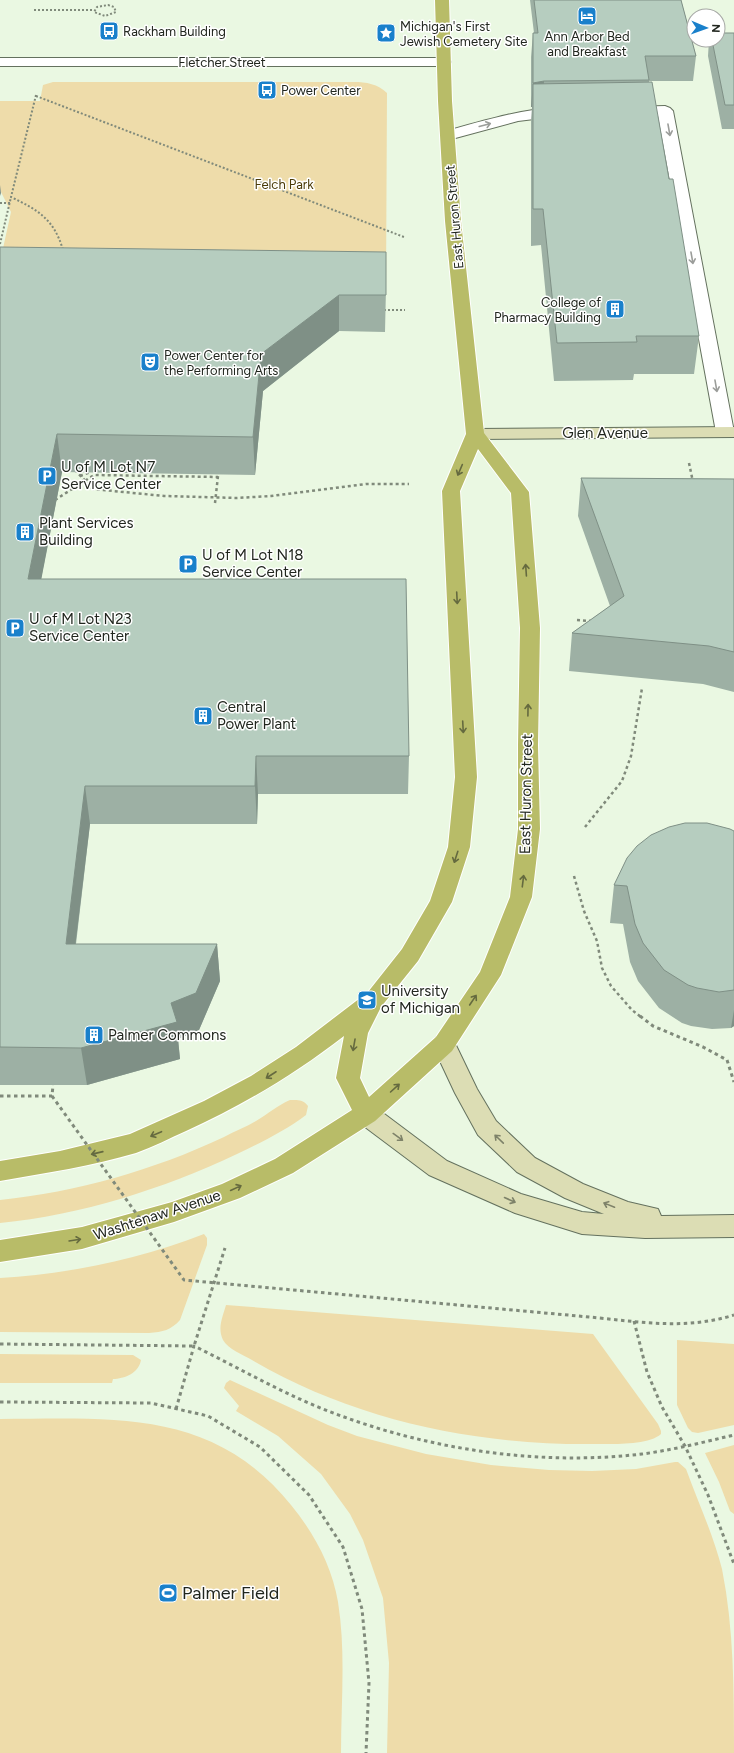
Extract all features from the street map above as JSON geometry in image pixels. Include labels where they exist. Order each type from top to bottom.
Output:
[{"type":"main road","name":"East Huron Street","points":[[0,1171],[60,1161],[135,1143],[213,1108],[259,1082],[304,1054],[376,998],[410,955],[441,902],[459,847],[466,777],[451,491],[475,434],[453,221],[442,0]]},
{"type":"main road","name":"East Huron Street","points":[[366,1114],[444,1044],[490,975],[521,897],[529,829],[528,745],[530,628],[520,492],[475,434]]},
{"type":"main road","points":[[366,1114],[348,1078],[356,1033],[376,998]]},
{"type":"main road","name":"Washtenaw Avenue","points":[[0,1251],[82,1238],[174,1212],[231,1191],[284,1166],[366,1114]]},
{"type":"street","name":"Fletcher Street","points":[[0,62],[444,62]]},
{"type":"street","points":[[612,112],[665,111],[729,432]]},
{"type":"street","points":[[448,135],[516,116],[543,112],[574,112]]},
{"type":"street","name":"Glen Avenue","points":[[475,434],[729,432]]},
{"type":"street","points":[[444,1044],[467,1093],[487,1128],[526,1165],[574,1191],[626,1212],[702,1226]]},
{"type":"street","points":[[366,1114],[438,1168],[515,1203],[582,1223],[645,1227],[734,1226]]},
{"type":"path","points":[[34,10],[94,10],[100,6],[108,5],[114,7],[116,10],[114,14],[104,16],[97,15],[94,10]]},
{"type":"path","points":[[0,244],[37,90]]},
{"type":"path","points":[[36,96],[404,237]]},
{"type":"path","points":[[11,197],[31,207],[49,219],[60,238],[63,251]]},
{"type":"path","points":[[0,203],[10,203]]},
{"type":"path","points":[[379,310],[406,310]]},
{"type":"path","points":[[689,458],[694,488]]},
{"type":"path","points":[[74,470],[93,489],[164,496],[216,498],[271,496],[366,484],[409,484]]},
{"type":"path","points":[[80,476],[95,470]]},
{"type":"path","points":[[53,501],[94,475],[218,475],[215,503]]},
{"type":"path","points":[[577,620],[595,622]]},
{"type":"path","points":[[585,827],[622,781],[631,756],[642,688]]},
{"type":"path","points":[[574,876],[584,911],[597,941],[602,968],[611,986],[632,1010],[653,1026],[703,1047],[727,1060],[734,1082]]},
{"type":"path","points":[[53,1085],[52,1096],[184,1280],[676,1324],[721,1321],[734,1315]]},
{"type":"path","points":[[0,1096],[52,1096]]},
{"type":"path","points":[[176,1409],[224,1248]]},
{"type":"path","points":[[634,1321],[647,1372],[662,1407],[685,1446],[708,1495],[734,1564]]},
{"type":"path","points":[[0,1344],[194,1346],[293,1396],[336,1414],[386,1430],[440,1443],[488,1452],[537,1456],[596,1458],[643,1454],[734,1435]]},
{"type":"path","points":[[0,1402],[151,1403],[208,1416],[260,1447],[309,1495],[343,1547],[362,1609],[369,1683],[366,1753]]},
{"type":"green space","name":"Felch Park","points":[[53,82],[354,82],[367,83],[380,87],[387,93],[386,288],[0,283],[0,262],[11,212],[0,190],[0,101],[40,101],[43,85]]},
{"type":"green space","points":[[290,1100],[300,1100],[304,1102],[308,1106],[306,1115],[272,1136],[209,1167],[121,1199],[61,1214],[0,1223],[0,1200],[86,1185],[115,1178],[170,1160],[224,1137],[252,1123],[281,1104]]},
{"type":"green space","points":[[204,1234],[207,1238],[207,1245],[180,1320],[170,1328],[163,1331],[149,1333],[0,1332],[0,1278],[52,1273],[104,1264],[155,1251]]},
{"type":"green space","points":[[226,1305],[593,1334],[658,1424],[661,1434],[656,1438],[622,1444],[554,1443],[509,1440],[420,1426],[376,1414],[333,1399],[292,1381],[232,1349],[225,1343],[221,1336],[221,1322]]},
{"type":"green space","points":[[677,1340],[734,1344],[734,1425],[698,1433],[692,1432],[688,1428],[677,1405]]},
{"type":"green space","points":[[0,1354],[133,1355],[141,1360],[140,1365],[134,1372],[122,1378],[113,1379],[112,1383],[0,1383]]},
{"type":"green space","points":[[230,1380],[328,1425],[357,1436],[426,1454],[491,1465],[549,1470],[592,1471],[636,1469],[678,1462],[686,1469],[710,1531],[722,1569],[731,1637],[734,1753],[387,1753],[389,1663],[383,1598],[363,1540],[350,1514],[321,1474],[278,1436],[236,1411],[239,1406],[224,1388],[226,1383]]},
{"type":"green space","name":"Palmer Field","points":[[0,1419],[82,1419],[121,1421],[158,1426],[194,1435],[228,1451],[261,1473],[291,1505],[307,1527],[327,1563],[335,1589],[338,1602],[342,1640],[341,1753],[0,1753]]},
{"type":"green space","points":[[734,1445],[734,1514],[730,1511],[719,1482],[705,1453]]},
{"type":"building","points":[[534,0],[681,0],[686,19],[686,48],[694,48],[696,56],[645,56],[649,80],[544,81],[533,83],[533,33],[538,33]]},
{"type":"building","points":[[726,33],[734,33],[734,105],[725,105],[714,48],[726,48]]},
{"type":"building","name":"College of Pharmacy Building","points":[[652,82],[669,179],[673,179],[699,336],[636,336],[637,342],[557,343],[543,209],[533,209],[533,84]]},
{"type":"building","points":[[0,247],[386,252],[386,295],[339,295],[261,354],[253,437],[57,434],[28,579],[406,579],[409,756],[256,756],[255,786],[85,786],[66,944],[217,944],[196,993],[171,1003],[177,1022],[81,1048],[0,1047]]},
{"type":"building","points":[[581,478],[734,479],[734,652],[709,646],[572,633],[624,596]]},
{"type":"building","points":[[685,823],[707,823],[734,831],[734,990],[719,992],[697,988],[688,985],[664,970],[643,943],[635,924],[627,886],[614,885],[627,858],[637,846],[651,835],[669,827]]},
{"type":"place","name":"Ann Arbor Bed and Breakfast","points":[[587,16]]},
{"type":"place","name":"Rackham Building","points":[[109,31]]},
{"type":"place","name":"Michigan's First Jewish Cemetery Site","points":[[386,33]]},
{"type":"place","name":"Power Center","points":[[267,90]]},
{"type":"place","name":"College of Pharmacy Building","points":[[615,309]]},
{"type":"place","name":"Power Center for the Performing Arts","points":[[150,362]]},
{"type":"place","name":"U of M Lot N7 Service Center","points":[[47,476]]},
{"type":"place","name":"Plant Services Building","points":[[25,532]]},
{"type":"place","name":"U of M Lot N18 Service Center","points":[[188,564]]},
{"type":"place","name":"U of M Lot N23 Service Center","points":[[15,628]]},
{"type":"place","name":"Central Power Plant","points":[[203,716]]},
{"type":"place","name":"University of Michigan","points":[[367,1000]]},
{"type":"place","name":"Palmer Commons","points":[[94,1035]]},
{"type":"place","name":"Palmer Field","points":[[168,1593]]}]
